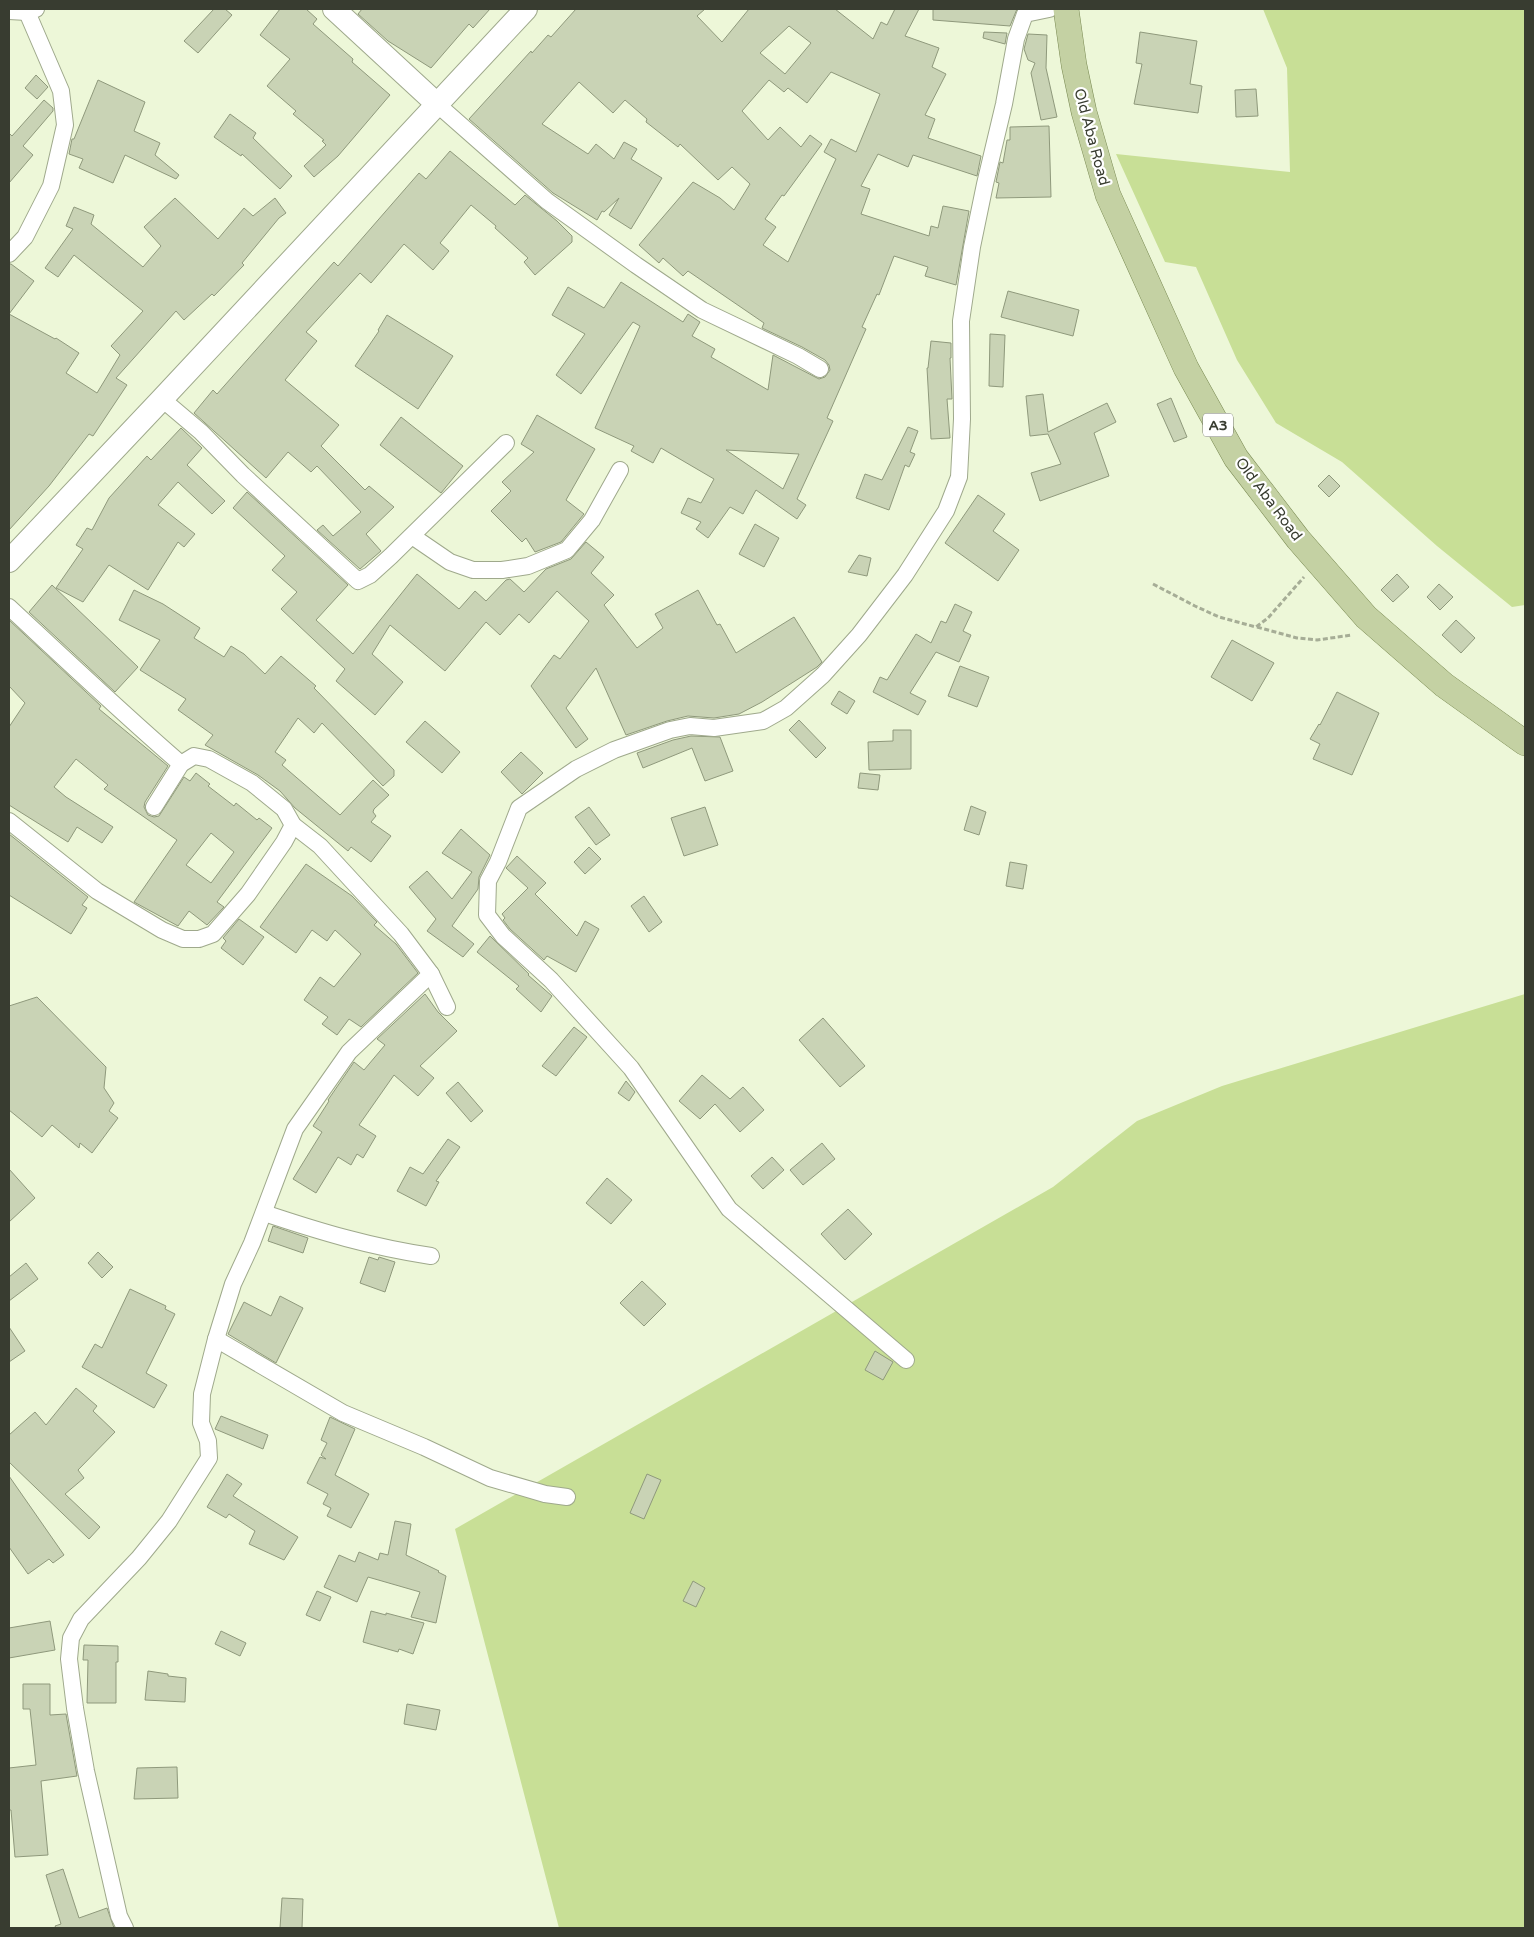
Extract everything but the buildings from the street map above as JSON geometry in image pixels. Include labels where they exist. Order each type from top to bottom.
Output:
[{"type":"main road","points":[[334,9],[438,105]]},
{"type":"main road","points":[[9,561],[526,9]]},
{"type":"main road","name":"Old Aba Road","points":[[1066,9],[1074,65],[1084,112],[1108,195],[1186,368],[1236,458],[1298,539],[1366,617],[1444,685],[1525,743]]},
{"type":"street","points":[[906,1360],[729,1209],[631,1068],[551,980],[503,936],[487,915],[488,881],[498,862],[519,808],[576,768],[614,750],[670,730],[690,726],[714,728],[762,721],[786,708],[823,675],[859,635],[905,575],[946,511],[959,477],[962,418],[961,320],[985,184],[1004,104],[1016,39],[1025,14],[1049,9]]},
{"type":"street","points":[[9,11],[32,11],[61,92],[65,125],[51,186],[24,237],[9,254]]},
{"type":"street","points":[[438,105],[547,201],[636,266],[702,310],[798,356],[820,369]]},
{"type":"street","points":[[162,399],[201,432],[243,475],[358,581],[370,576],[506,443]]},
{"type":"street","points":[[412,536],[450,562],[473,570],[502,570],[528,566],[567,550],[592,520],[620,470]]},
{"type":"street","points":[[9,608],[83,678],[181,764]]},
{"type":"street","points":[[154,807],[181,764],[194,756],[209,758],[252,783],[284,809],[293,825],[320,846],[401,934],[431,974],[447,1007]]},
{"type":"street","points":[[9,821],[97,891],[162,930],[183,939],[199,940],[213,934],[248,894],[284,842],[293,825]]},
{"type":"street","points":[[125,1928],[119,1916],[86,1770],[69,1659],[72,1638],[81,1619],[139,1558],[169,1521],[209,1458],[208,1441],[201,1423],[202,1394],[216,1339],[234,1284],[264,1213],[295,1129],[349,1052],[431,974]]},
{"type":"street","points":[[264,1213],[331,1236],[385,1249],[431,1256]]},
{"type":"street","points":[[216,1339],[343,1413],[424,1447],[490,1478],[545,1494],[567,1497]]},
{"type":"path","points":[[1256,627],[1268,618],[1305,577]]},
{"type":"path","points":[[1153,584],[1219,616],[1297,638],[1317,640],[1352,635]]},
{"type":"green space","points":[[1263,9],[1525,9],[1525,605],[1512,607],[1437,546],[1342,462],[1276,423],[1237,360],[1196,267],[1165,262],[1116,154],[1290,172],[1287,68]]},
{"type":"green space","points":[[1525,994],[1525,1928],[559,1928],[455,1529],[1053,1187],[1137,1121],[1222,1086]]}]
